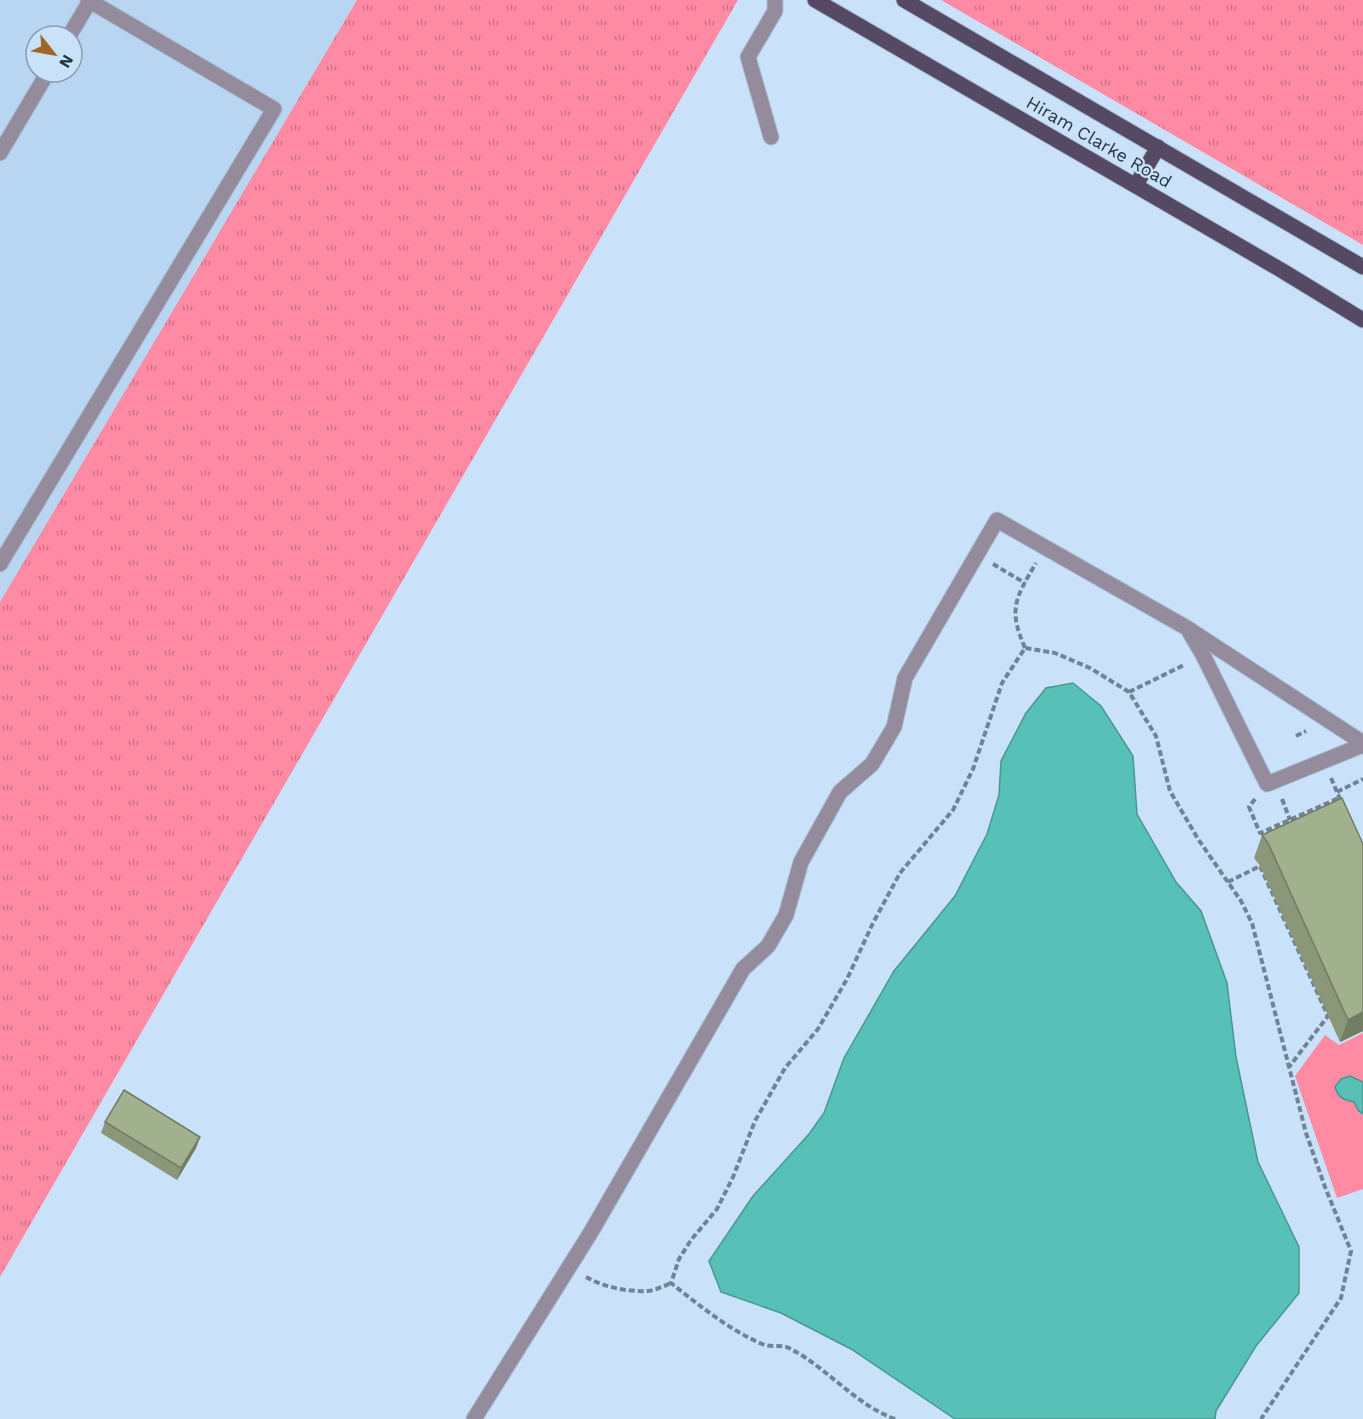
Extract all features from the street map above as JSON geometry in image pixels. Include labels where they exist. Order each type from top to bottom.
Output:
[{"type":"main road","name":"Hiram Clarke Road","points":[[815,0],[1136,185],[1363,320]]},
{"type":"main road","name":"Hiram Clarke Road","points":[[904,0],[1363,267]]},
{"type":"main road","points":[[1136,185],[1158,147]]},
{"type":"lane","points":[[771,137],[748,57],[775,11],[775,0]]},
{"type":"lane","points":[[0,564],[274,109],[89,1],[76,24]]},
{"type":"lane","points":[[0,153],[41,84]]},
{"type":"lane","points":[[474,1419],[569,1267],[743,969],[768,946],[786,915],[801,862],[840,792],[872,764],[894,727],[905,678],[998,520],[1187,628],[1363,744]]},
{"type":"lane","points":[[1187,628],[1203,655],[1267,783],[1363,744]]},
{"type":"path","points":[[1025,648],[1017,630],[1014,608],[1024,583],[1045,547]]},
{"type":"path","points":[[994,565],[1024,583]]},
{"type":"path","points":[[1025,648],[1054,653],[1090,668],[1129,692],[1156,736],[1170,791],[1252,923],[1314,1155],[1351,1251],[1341,1298],[1261,1419]]},
{"type":"path","points":[[671,1283],[679,1259],[691,1240],[717,1209],[733,1177],[755,1121],[785,1068],[818,1029],[848,979],[873,923],[900,873],[953,810],[973,769],[1002,683],[1025,648]]},
{"type":"path","points":[[1129,692],[1203,655]]},
{"type":"path","points":[[1296,736],[1306,731]]},
{"type":"path","points":[[1329,775],[1344,809]]},
{"type":"path","points":[[1337,792],[1363,779]]},
{"type":"path","points":[[1267,783],[1249,807],[1260,833],[1340,798]]},
{"type":"path","points":[[1281,797],[1294,828]]},
{"type":"path","points":[[1228,882],[1260,866],[1328,1016],[1289,1067]]},
{"type":"path","points":[[569,1267],[598,1283],[623,1290],[650,1291],[671,1283]]},
{"type":"path","points":[[671,1283],[736,1332],[766,1346],[787,1347],[857,1399],[896,1419]]},
{"type":"shaded area","points":[[0,0],[357,0],[0,602]]},
{"type":"shaded area","points":[[1073,683],[1101,706],[1133,756],[1137,814],[1176,882],[1201,911],[1227,983],[1236,1057],[1258,1162],[1299,1247],[1299,1293],[1256,1346],[1216,1411],[1215,1419],[955,1419],[851,1349],[781,1313],[721,1292],[709,1261],[753,1196],[809,1134],[824,1113],[844,1058],[894,971],[955,896],[987,834],[999,795],[1001,761],[1026,713],[1046,688]]},
{"type":"shaded area","points":[[1350,1076],[1363,1082],[1363,1114],[1354,1102],[1342,1098],[1336,1091],[1335,1087],[1341,1079]]},
{"type":"green space","points":[[357,0],[738,0],[0,1277],[0,602]]},
{"type":"green space","points":[[941,0],[1363,0],[1363,245]]},
{"type":"green space","points":[[1363,1033],[1363,1189],[1337,1198],[1295,1076],[1325,1035],[1339,1045]]},
{"type":"building","points":[[1342,798],[1363,844],[1363,1012],[1348,1020],[1268,843],[1262,835]]},
{"type":"building","points":[[124,1090],[200,1137],[181,1168],[105,1122]]}]
